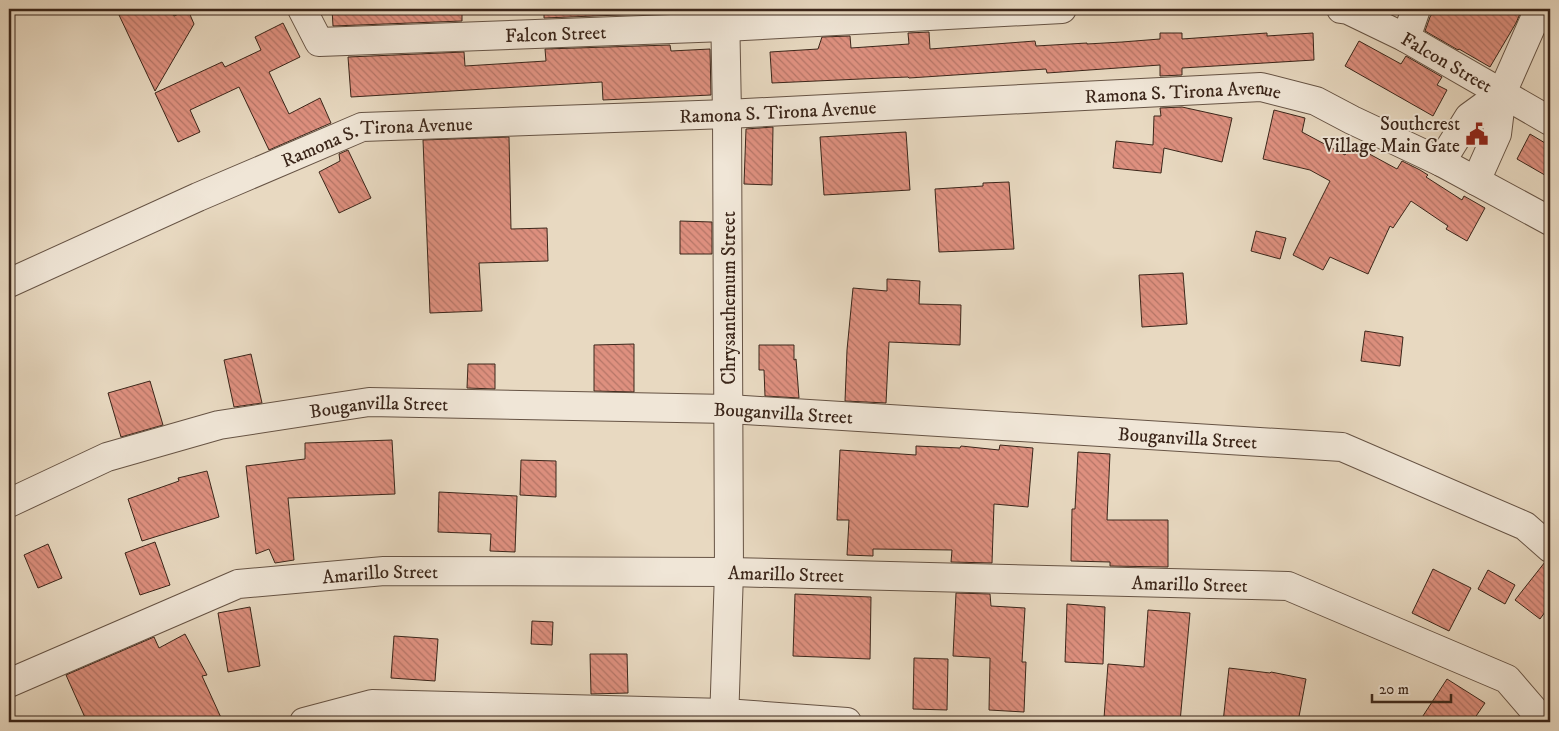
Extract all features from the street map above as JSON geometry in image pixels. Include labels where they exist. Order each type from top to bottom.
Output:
[{"type":"street","name":"Falcon Street","points":[[302,9],[319,42],[725,18],[1062,9]]},
{"type":"street","name":"Falcon Street","points":[[1341,9],[1348,10],[1406,38],[1550,121]]},
{"type":"street","points":[[1406,38],[1416,9]]},
{"type":"street","points":[[1476,182],[1497,134],[1502,93],[1539,9]]},
{"type":"street","name":"Chrysanthemum Street","points":[[724,718],[729,572],[725,18]]},
{"type":"street","name":"Ramona S. Tirona Avenue","points":[[9,283],[198,197],[362,127],[727,114],[1261,87],[1316,101],[1441,162],[1550,221]]},
{"type":"street","points":[[1441,162],[1469,117],[1502,93]]},
{"type":"street","name":"Bouganvilla Street","points":[[9,503],[107,457],[219,425],[369,402],[729,409],[1342,446],[1526,526],[1550,548]]},
{"type":"street","name":"Amarillo Street","points":[[9,683],[238,584],[384,571],[729,572],[1288,586],[1507,679],[1544,722]]},
{"type":"street","points":[[304,722],[372,704],[847,722]]},
{"type":"building","points":[[133,9],[171,9],[174,16],[188,10],[194,24],[155,91],[119,15]]},
{"type":"building","points":[[332,9],[462,9],[462,21],[333,26]]},
{"type":"building","points":[[544,9],[669,9],[669,13],[544,18]]},
{"type":"building","points":[[1435,9],[1522,9],[1516,23],[1490,67],[1425,31]]},
{"type":"building","points":[[283,23],[300,57],[269,72],[289,114],[320,98],[331,123],[269,150],[239,87],[190,110],[200,132],[178,142],[155,93],[222,62],[225,67],[261,50],[255,37]]},
{"type":"building","points":[[929,32],[930,49],[1035,41],[1036,46],[1122,42],[1160,39],[1160,33],[1182,33],[1182,39],[1267,33],[1267,36],[1313,33],[1314,60],[1182,68],[1182,75],[1160,76],[1160,65],[1047,73],[1046,69],[909,78],[772,83],[770,52],[818,49],[822,37],[850,36],[851,48],[909,44],[908,33]]},
{"type":"building","points":[[1359,41],[1401,64],[1406,56],[1442,77],[1437,85],[1447,90],[1433,116],[1345,66]]},
{"type":"building","points":[[670,45],[671,51],[710,49],[711,95],[603,100],[602,82],[351,97],[348,57],[464,52],[465,66],[546,61],[545,49]]},
{"type":"building","points":[[1182,107],[1232,118],[1222,162],[1164,148],[1161,173],[1113,168],[1116,141],[1153,145],[1154,116],[1161,116],[1160,108]]},
{"type":"building","points":[[1274,110],[1305,118],[1302,132],[1345,155],[1351,144],[1397,169],[1402,161],[1428,175],[1426,177],[1462,200],[1464,196],[1485,208],[1467,241],[1446,229],[1448,226],[1411,201],[1393,228],[1390,226],[1368,274],[1330,257],[1323,270],[1293,255],[1330,181],[1310,170],[1263,159]]},
{"type":"building","points":[[773,127],[772,185],[744,184],[746,129]]},
{"type":"building","points":[[906,132],[910,190],[824,195],[820,137]]},
{"type":"building","points":[[1530,134],[1550,146],[1550,178],[1517,159]]},
{"type":"building","points":[[509,137],[511,229],[547,228],[548,261],[479,263],[482,311],[430,313],[423,140]]},
{"type":"building","points":[[348,150],[371,198],[339,213],[319,172],[340,161],[339,154]]},
{"type":"building","points":[[1009,182],[1014,249],[939,252],[935,189],[983,186],[983,183]]},
{"type":"building","points":[[680,221],[712,222],[712,254],[680,254]]},
{"type":"building","points":[[1256,231],[1286,238],[1280,259],[1251,251]]},
{"type":"building","points":[[1183,273],[1187,324],[1142,327],[1139,275]]},
{"type":"building","points":[[887,279],[920,281],[919,304],[961,305],[960,345],[889,342],[886,403],[845,401],[847,350],[853,288],[887,291]]},
{"type":"building","points":[[1365,331],[1403,337],[1400,366],[1361,361]]},
{"type":"building","points":[[634,344],[634,392],[594,391],[594,345]]},
{"type":"building","points":[[759,345],[794,345],[799,398],[765,396],[764,370],[759,370]]},
{"type":"building","points":[[251,354],[262,403],[234,407],[224,360]]},
{"type":"building","points":[[468,364],[495,364],[495,389],[467,388]]},
{"type":"building","points":[[150,381],[163,425],[121,437],[108,393]]},
{"type":"building","points":[[392,440],[395,494],[288,498],[294,560],[275,563],[269,549],[256,554],[246,466],[305,459],[305,443]]},
{"type":"building","points":[[1000,445],[1033,448],[1028,507],[994,504],[992,563],[951,562],[952,550],[873,549],[873,556],[847,555],[849,520],[837,520],[840,450],[916,455],[916,446],[960,448],[961,446],[999,450]]},
{"type":"building","points":[[1078,452],[1110,454],[1107,520],[1168,520],[1168,567],[1110,566],[1110,562],[1071,561],[1072,509],[1075,509]]},
{"type":"building","points":[[521,460],[556,461],[556,497],[520,495]]},
{"type":"building","points":[[207,471],[219,517],[142,541],[128,499],[179,481],[178,478]]},
{"type":"building","points":[[439,492],[517,496],[515,552],[490,551],[491,534],[438,532]]},
{"type":"building","points":[[155,542],[170,585],[140,595],[125,553]]},
{"type":"building","points":[[48,544],[62,578],[38,588],[24,555]]},
{"type":"building","points":[[1545,562],[1550,563],[1550,605],[1540,619],[1515,600]]},
{"type":"building","points":[[1433,569],[1471,588],[1449,631],[1412,613]]},
{"type":"building","points":[[1488,570],[1515,585],[1505,604],[1478,589]]},
{"type":"building","points":[[956,593],[990,594],[991,606],[1025,608],[1022,662],[1026,662],[1024,712],[989,710],[990,658],[953,656]]},
{"type":"building","points":[[795,594],[871,597],[870,659],[793,656]]},
{"type":"building","points":[[1067,604],[1105,607],[1103,664],[1065,662]]},
{"type":"building","points":[[250,607],[260,666],[228,672],[218,613]]},
{"type":"building","points":[[1148,610],[1190,613],[1180,722],[1104,718],[1108,664],[1144,667]]},
{"type":"building","points":[[532,621],[553,622],[552,645],[531,644]]},
{"type":"building","points":[[185,634],[207,675],[202,676],[223,722],[87,722],[66,675],[154,637],[159,648]]},
{"type":"building","points":[[394,636],[438,639],[435,681],[391,678]]},
{"type":"building","points":[[590,654],[627,654],[628,693],[591,694]]},
{"type":"building","points":[[914,658],[948,659],[947,710],[913,709]]},
{"type":"building","points":[[1229,668],[1271,672],[1306,679],[1298,722],[1223,722]]},
{"type":"building","points":[[1447,679],[1485,703],[1472,722],[1419,722]]},
{"type":"place","name":"Southcrest Village Main Gate","points":[[1477,134]]}]
